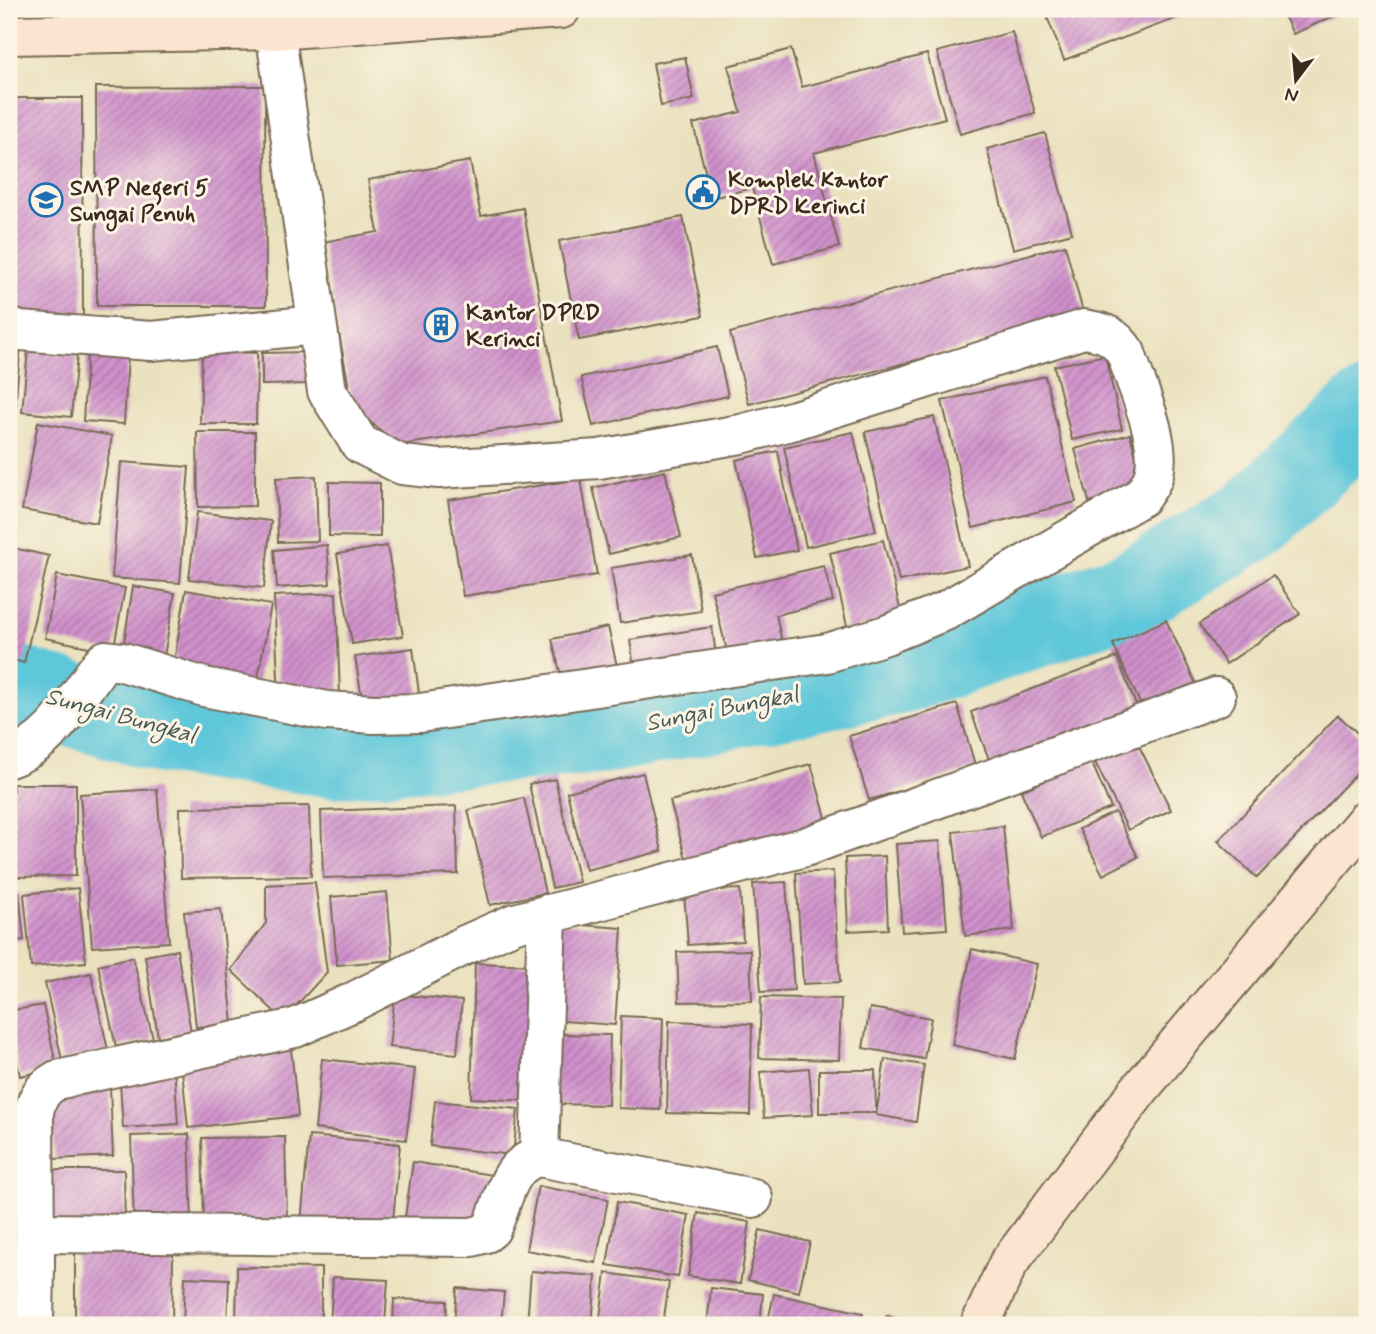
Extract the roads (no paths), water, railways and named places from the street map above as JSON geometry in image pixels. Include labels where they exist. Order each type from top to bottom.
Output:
[{"type":"main road","points":[[9,35],[275,30],[554,9]]},
{"type":"main road","points":[[980,1325],[1008,1264],[1138,1091],[1367,819]]},
{"type":"street","points":[[9,758],[24,752],[49,734],[106,660],[114,660],[204,687],[327,711],[374,714],[420,713],[827,653],[886,635],[945,611],[1141,497],[1154,474],[1156,457],[1153,436],[1126,353],[1111,335],[1084,330],[796,420],[741,434],[598,459],[439,470],[402,465],[360,444],[327,391],[275,30]]},
{"type":"street","points":[[9,327],[20,331],[151,341],[317,325]]},
{"type":"street","points":[[34,1325],[26,1253],[34,1112],[40,1095],[47,1086],[57,1080],[295,1028],[365,997],[465,945],[515,923],[805,847],[1216,697]]},
{"type":"street","points":[[539,1157],[547,914]]},
{"type":"street","points":[[26,1253],[472,1237],[491,1229],[515,1171],[528,1159],[539,1157],[752,1198]]},
{"type":"waterway","name":"Sungai Bungkal","points":[[9,685],[163,732],[334,756],[599,733],[902,672],[1130,593],[1253,519],[1367,412]]},
{"type":"place","name":"Komplek Kantor DPRD Kerinci","points":[[703,192]]},
{"type":"place","name":"SMP Negeri 5 Sungai Penuh","points":[[46,200]]},
{"type":"place","name":"Kantor DPRD Kerinci","points":[[441,325]]}]
